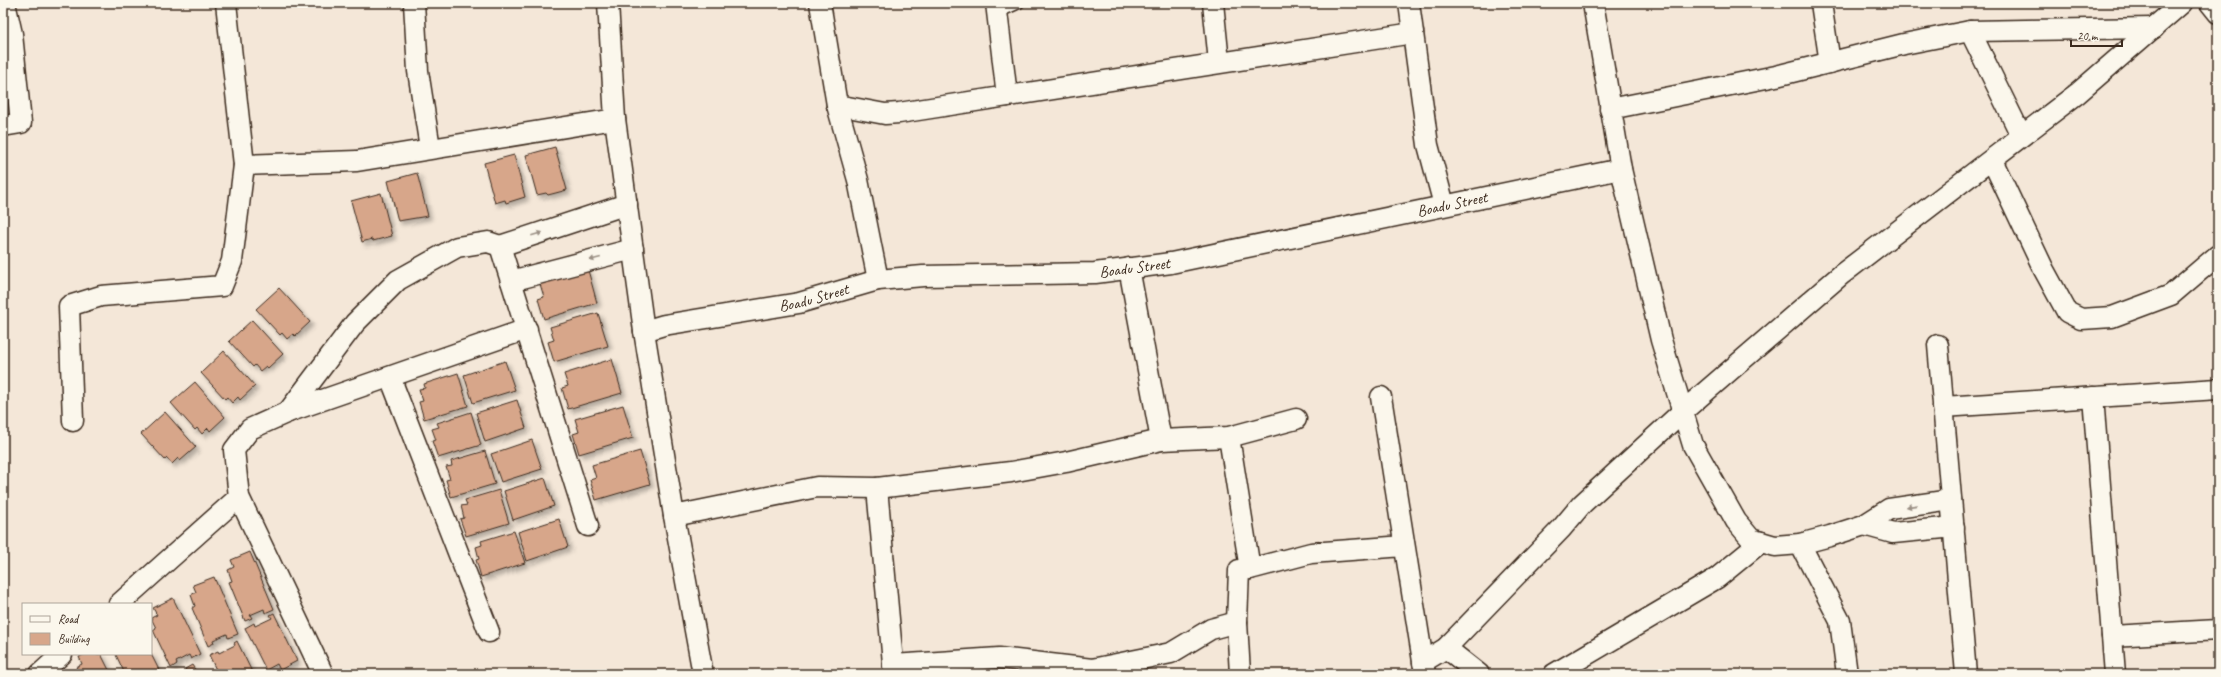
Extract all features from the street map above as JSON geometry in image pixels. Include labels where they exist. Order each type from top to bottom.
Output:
[{"type":"street","points":[[3,126],[21,124],[12,34],[5,3]]},
{"type":"street","points":[[73,421],[69,306],[101,296],[222,286],[232,261],[244,165],[226,3]]},
{"type":"street","points":[[414,3],[418,71],[430,148]]},
{"type":"street","points":[[608,3],[616,119],[644,331],[674,516],[703,674]]},
{"type":"street","points":[[820,3],[837,105],[858,180],[878,280]]},
{"type":"street","points":[[1213,3],[1219,62]]},
{"type":"street","points":[[1409,3],[1428,146],[1444,205]]},
{"type":"street","points":[[1593,3],[1621,169],[1662,340],[1682,412],[1693,445],[1736,521],[1751,539],[1775,546],[1800,544],[1864,525],[1889,509],[1951,500]]},
{"type":"street","points":[[1821,3],[1830,63]]},
{"type":"street","points":[[1424,668],[1446,648],[1561,529],[1582,504],[1682,412],[1842,274],[1992,160],[2021,135],[2078,93],[2182,3]]},
{"type":"street","points":[[2210,3],[2218,13]]},
{"type":"street","points":[[997,8],[1007,96]]},
{"type":"street","points":[[1610,109],[1776,76],[1904,44],[1970,32],[2154,28]]},
{"type":"street","points":[[1970,32],[2021,135]]},
{"type":"street","points":[[837,105],[885,114],[1413,33]]},
{"type":"street","points":[[244,165],[356,161],[616,119]]},
{"type":"street","points":[[1992,160],[2044,270],[2067,312],[2081,319],[2112,317],[2171,295],[2218,256]]},
{"type":"street","name":"Boadu Street","points":[[644,331],[664,325],[799,303],[878,280],[923,276],[1095,273],[1186,260],[1346,228],[1444,205],[1621,169]]},
{"type":"street","points":[[288,412],[355,323],[398,280],[457,247],[488,242],[500,246],[627,204]]},
{"type":"street","points":[[500,246],[588,526]]},
{"type":"street","points":[[512,281],[633,249]]},
{"type":"street","points":[[1129,268],[1162,440]]},
{"type":"street","points":[[323,674],[239,497],[234,450],[250,429],[288,412],[527,329]]},
{"type":"street","points":[[1938,345],[1966,674]]},
{"type":"street","points":[[390,377],[489,632]]},
{"type":"street","points":[[1943,407],[2218,389]]},
{"type":"street","points":[[1381,397],[1424,668]]},
{"type":"street","points":[[2093,397],[2115,674]]},
{"type":"street","points":[[674,516],[817,487],[877,488],[1011,472],[1066,462],[1162,440],[1229,437],[1296,419]]},
{"type":"street","points":[[1229,437],[1250,569]]},
{"type":"street","points":[[877,488],[894,670],[999,658],[1092,669],[1171,653],[1211,629],[1237,622]]},
{"type":"street","points":[[120,603],[239,497]]},
{"type":"street","points":[[1864,525],[1893,533],[1954,527]]},
{"type":"street","points":[[1554,674],[1717,578],[1761,542]]},
{"type":"street","points":[[1800,544],[1840,621],[1847,674]]},
{"type":"street","points":[[1240,674],[1237,622],[1239,570],[1250,569],[1311,553],[1404,546]]},
{"type":"street","points":[[2112,636],[2218,630]]},
{"type":"street","points":[[1446,648],[1479,674]]},
{"type":"street","points":[[40,674],[61,655]]},
{"type":"lane","points":[[997,8],[1020,3]]},
{"type":"building","points":[[555,147],[567,190],[548,195],[546,193],[537,195],[526,155]]},
{"type":"building","points":[[514,155],[525,197],[506,203],[505,200],[495,203],[484,163]]},
{"type":"building","points":[[417,173],[428,216],[398,221],[388,181]]},
{"type":"building","points":[[381,193],[392,236],[362,242],[351,201]]},
{"type":"building","points":[[588,270],[597,303],[544,319],[538,299],[544,297],[540,284]]},
{"type":"building","points":[[279,288],[310,322],[295,336],[293,334],[287,339],[282,333],[280,335],[256,309]]},
{"type":"building","points":[[598,313],[608,346],[554,362],[548,342],[554,340],[550,327]]},
{"type":"building","points":[[252,320],[283,354],[268,368],[266,366],[260,371],[255,365],[253,367],[229,341]]},
{"type":"building","points":[[224,351],[255,386],[240,400],[238,397],[232,403],[227,397],[225,399],[201,373]]},
{"type":"building","points":[[612,359],[622,393],[568,409],[562,388],[568,386],[564,374]]},
{"type":"building","points":[[505,361],[515,390],[473,403],[464,375]]},
{"type":"building","points":[[458,373],[468,406],[424,419],[419,402],[423,401],[419,389],[425,388],[424,384]]},
{"type":"building","points":[[195,382],[225,417],[210,431],[208,428],[202,434],[197,428],[195,430],[171,403]]},
{"type":"building","points":[[517,400],[526,428],[485,442],[476,413]]},
{"type":"building","points":[[623,405],[633,438],[579,454],[573,434],[579,432],[575,419]]},
{"type":"building","points":[[165,412],[196,447],[180,461],[178,458],[172,464],[167,458],[165,460],[141,434]]},
{"type":"building","points":[[471,412],[481,445],[438,458],[432,441],[436,440],[432,429],[439,427],[437,423]]},
{"type":"building","points":[[532,440],[542,469],[501,482],[491,454]]},
{"type":"building","points":[[485,451],[495,484],[451,497],[446,480],[450,479],[446,467],[452,466],[451,461]]},
{"type":"building","points":[[640,451],[650,484],[596,500],[590,480],[596,478],[592,465]]},
{"type":"building","points":[[545,478],[554,506],[513,520],[504,491]]},
{"type":"building","points":[[499,490],[509,523],[466,536],[460,519],[464,518],[461,506],[467,505],[465,500]]},
{"type":"building","points":[[559,519],[568,547],[527,561],[518,532]]},
{"type":"building","points":[[514,531],[525,563],[481,577],[476,560],[479,559],[476,547],[482,545],[481,541]]},
{"type":"building","points":[[250,552],[274,609],[265,613],[264,609],[250,615],[252,618],[245,621],[229,582],[232,581],[228,570],[234,567],[231,560]]},
{"type":"building","points":[[214,577],[238,634],[228,638],[227,634],[213,640],[214,643],[208,646],[192,608],[195,606],[191,595],[196,592],[193,585]]},
{"type":"building","points":[[173,598],[200,654],[191,659],[189,655],[176,662],[177,664],[171,668],[153,630],[156,628],[152,618],[157,615],[153,608]]},
{"type":"building","points":[[274,613],[297,661],[280,670],[277,664],[266,670],[245,628],[254,623],[255,626],[272,618],[270,615]]},
{"type":"building","points":[[237,641],[253,674],[218,674],[209,655],[218,651],[219,653],[235,645],[234,643]]},
{"type":"building","points":[[83,655],[102,655],[111,674],[80,674],[76,667],[82,664],[79,657]]},
{"type":"building","points":[[116,655],[152,655],[161,674],[125,674]]},
{"type":"building","points":[[192,665],[198,674],[184,674],[187,672],[185,669]]}]
